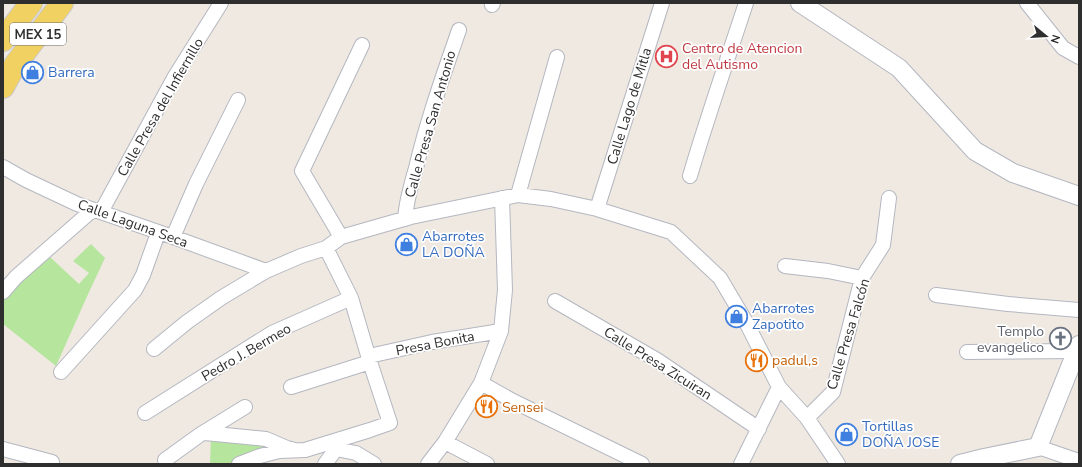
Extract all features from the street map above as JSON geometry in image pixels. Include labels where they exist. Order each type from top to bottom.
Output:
[{"type":"main road","points":[[3,14],[13,14],[23,10],[30,3]]},
{"type":"main road","name":"MEX 15","points":[[3,40],[30,3]]},
{"type":"main road","name":"MEX 15","points":[[6,76],[62,3]]},
{"type":"street","name":"Calle Presa del Infiernillo","points":[[3,292],[16,277],[89,213],[99,211],[174,78],[220,3]]},
{"type":"street","name":"Calle Lago de Mitla","points":[[597,209],[662,3]]},
{"type":"street","points":[[690,176],[746,3]]},
{"type":"street","points":[[1027,3],[1063,48],[1079,57]]},
{"type":"street","points":[[803,4],[899,68],[975,152],[1013,172],[1079,196]]},
{"type":"street","name":"Calle Presa San Antonio","points":[[405,219],[406,208],[420,152],[441,79],[459,30]]},
{"type":"street","points":[[341,237],[302,171],[362,46]]},
{"type":"street","points":[[518,195],[557,57]]},
{"type":"street","points":[[173,237],[196,184],[238,100]]},
{"type":"street","name":"Calle Laguna Seca","points":[[3,167],[26,180],[77,204],[266,271]]},
{"type":"street","name":"Calle Presa San Antonio","points":[[154,349],[187,322],[221,298],[266,271],[301,256],[326,248],[341,237],[411,217],[518,195],[551,199],[597,209],[671,232],[720,278],[746,322],[779,387],[807,418],[838,464]]},
{"type":"street","points":[[428,464],[445,442],[481,383],[500,331],[505,290],[502,198]]},
{"type":"street","name":"Calle Presa Falcón","points":[[807,418],[833,392],[862,278],[882,245],[889,198]]},
{"type":"street","points":[[61,372],[135,290],[143,275],[158,233]]},
{"type":"street","points":[[239,464],[279,451],[298,451],[331,446],[390,423],[351,298],[326,248]]},
{"type":"street","points":[[785,266],[828,271],[862,278]]},
{"type":"street","points":[[936,295],[1008,304],[1079,310]]},
{"type":"street","name":"Pedro J. Bermeo","points":[[145,413],[272,333],[351,298]]},
{"type":"street","name":"Calle Presa Zicuiran","points":[[555,301],[657,360],[759,429]]},
{"type":"street","name":"Presa Bonita","points":[[291,387],[369,359],[432,342],[500,331]]},
{"type":"street","points":[[967,352],[1078,348],[1038,446]]},
{"type":"street","points":[[481,383],[513,401],[642,464]]},
{"type":"street","points":[[741,464],[779,387]]},
{"type":"street","points":[[165,460],[201,434],[245,407]]},
{"type":"street","points":[[356,453],[370,430]]},
{"type":"street","points":[[201,434],[205,433],[266,439],[298,451]]},
{"type":"street","points":[[445,442],[487,464]]},
{"type":"street","points":[[331,446],[356,453],[374,464]]},
{"type":"street","points":[[325,464],[331,446]]},
{"type":"street","points":[[960,464],[985,461],[1038,446],[1079,461]]},
{"type":"street","points":[[3,449],[52,462]]},
{"type":"green space","points":[[91,244],[105,258],[56,366],[3,324],[3,298],[18,280],[50,257],[79,284],[89,273],[73,261]]},
{"type":"green space","points":[[211,437],[281,448],[234,464],[210,464]]},
{"type":"place","name":"Centro de Atencion del Autismo","points":[[667,56]]},
{"type":"place","name":"Barrera","points":[[33,72]]},
{"type":"place","name":"Abarrotes LA DOÑA","points":[[406,244]]},
{"type":"place","name":"Abarrotes Zapotito","points":[[737,316]]},
{"type":"place","name":"Templo evangelico","points":[[1060,339]]},
{"type":"place","name":"padul,s","points":[[756,360]]},
{"type":"place","name":"Sensei","points":[[486,407]]},
{"type":"place","name":"Tortillas DOÑA JOSE","points":[[847,434]]}]
